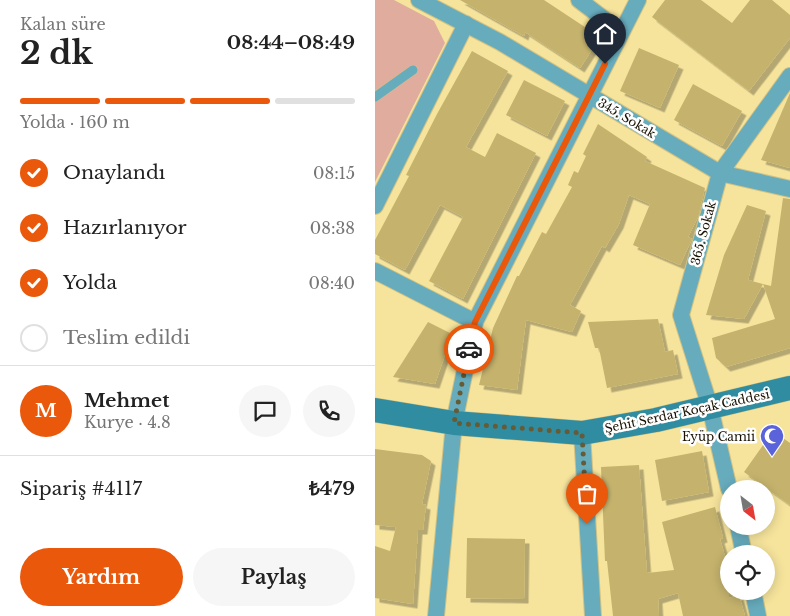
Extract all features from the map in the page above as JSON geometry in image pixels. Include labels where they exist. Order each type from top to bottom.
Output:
[{"type":"street","name":"345. Sokak","points":[[419,0],[466,24],[720,173],[790,189]]},
{"type":"street","points":[[579,0],[621,32]]},
{"type":"street","points":[[436,616],[454,423],[475,322],[588,95],[638,0]]},
{"type":"street","points":[[375,206],[466,24]]},
{"type":"street","name":"365. Sokak","points":[[727,480],[710,407],[681,315],[720,173],[790,76]]},
{"type":"street","points":[[375,270],[475,322]]},
{"type":"street","name":"Şehit Serdar Koçak Caddesi","points":[[375,410],[454,423],[582,433],[656,420],[790,388]]},
{"type":"street","points":[[582,433],[593,616]]},
{"type":"street","points":[[755,600],[759,616]]},
{"type":"lane","points":[[375,97],[413,70]]},
{"type":"shaded area","points":[[375,0],[394,0],[434,21],[445,43],[375,182]]},
{"type":"building","points":[[460,0],[544,0],[600,37],[580,68],[525,32],[524,36]]},
{"type":"building","points":[[665,0],[701,0],[732,23],[750,0],[772,0],[790,15],[790,38],[749,91],[652,17]]},
{"type":"building","points":[[639,48],[679,65],[660,108],[620,91]]},
{"type":"building","points":[[472,51],[508,71],[466,147],[485,157],[497,133],[536,153],[463,299],[429,281],[463,217],[440,205],[405,270],[375,254],[375,240],[409,176],[406,175],[437,114]]},
{"type":"building","points":[[524,80],[565,101],[547,136],[506,115]]},
{"type":"building","points":[[693,84],[742,111],[722,146],[674,120]]},
{"type":"building","points":[[790,93],[790,168],[761,160]]},
{"type":"building","points":[[598,124],[647,157],[645,161],[705,188],[698,217],[688,237],[692,239],[680,265],[633,245],[650,204],[629,195],[619,224],[605,248],[602,246],[570,305],[581,311],[572,332],[526,320],[517,390],[479,385],[493,328],[517,276],[519,276],[542,232],[546,234],[572,187],[568,185],[574,171],[578,173],[586,156],[583,154]]},
{"type":"building","points":[[783,198],[790,199],[790,348],[726,367],[716,358],[712,338],[775,319],[763,284],[771,286]]},
{"type":"building","points":[[747,205],[766,211],[748,280],[763,284],[744,319],[706,315],[724,255]]},
{"type":"building","points":[[658,319],[665,352],[673,350],[678,374],[607,388],[599,348],[595,348],[588,322]]},
{"type":"building","points":[[428,322],[452,334],[435,384],[393,377]]},
{"type":"building","name":"Eyüp Camii","points":[[773,431],[790,443],[790,505],[775,494],[775,480],[755,480],[744,472]]},
{"type":"building","points":[[375,449],[422,455],[431,461],[422,504],[426,505],[423,530],[418,530],[413,604],[375,598],[375,546],[390,551],[396,527],[375,525]]},
{"type":"building","points":[[702,451],[709,492],[662,501],[655,460]]},
{"type":"building","points":[[639,465],[647,573],[674,570],[662,522],[715,507],[720,526],[720,535],[722,535],[723,538],[720,539],[722,545],[720,545],[720,600],[740,600],[745,616],[683,616],[678,593],[658,599],[659,616],[613,616],[607,561],[605,561],[601,467]]},
{"type":"building","points":[[467,538],[525,539],[524,599],[466,598]]},
{"type":"way so far","points":[[469,349],[454,423],[582,433],[587,524]]},
{"type":"place","name":"Eyüp Camii","points":[[772,457]]},
{"type":"route","points":[[469,349],[475,322],[605,64]]}]
